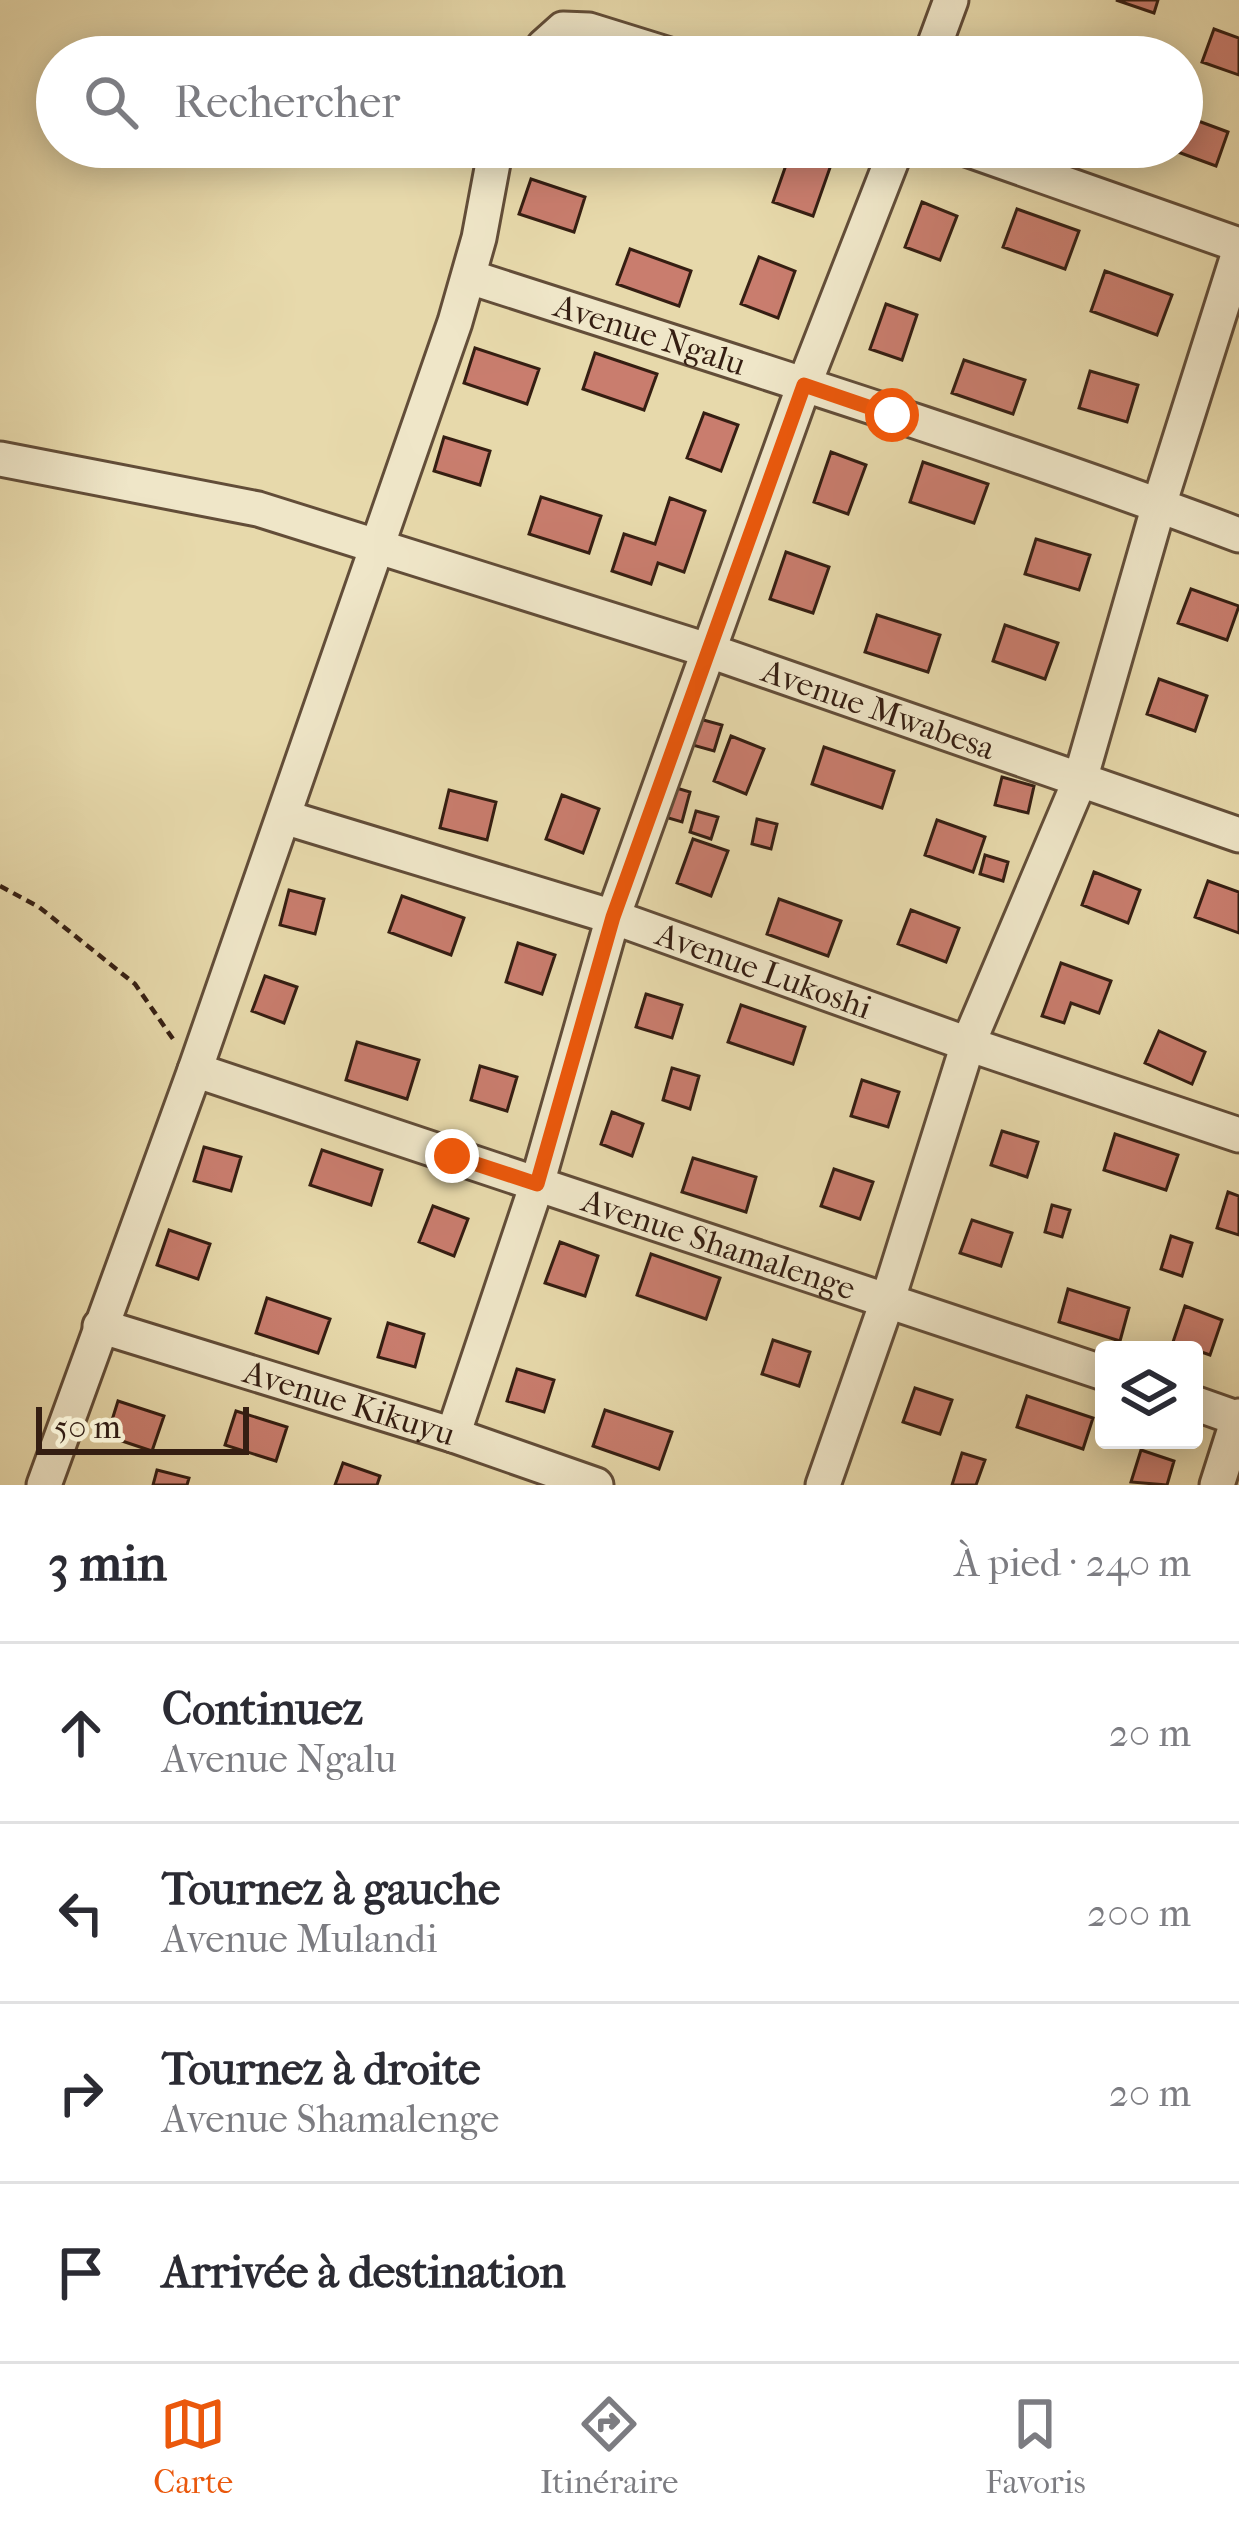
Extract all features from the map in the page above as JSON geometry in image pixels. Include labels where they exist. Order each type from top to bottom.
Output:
[{"type":"street","points":[[938,36],[951,0]]},
{"type":"street","points":[[555,36],[562,29],[608,36]]},
{"type":"street","points":[[44,1485],[195,1070],[470,277],[492,168]]},
{"type":"street","points":[[453,1435],[537,1184],[613,917],[804,385],[889,168]]},
{"type":"street","points":[[823,1485],[888,1299],[968,1044],[1079,780],[1239,248],[1019,168]]},
{"type":"street","name":"Avenue Ngalu","points":[[470,277],[804,385],[1239,535]]},
{"type":"street","name":"Avenue Mwabesa","points":[[0,459],[258,508],[707,650],[1239,836]]},
{"type":"street","name":"Avenue Lukoshi","points":[[284,817],[613,917],[1239,1135]]},
{"type":"street","name":"Avenue Shamalenge","points":[[195,1070],[1095,1369]]},
{"type":"street","name":"Avenue Kikuyu","points":[[100,1326],[453,1435],[596,1485]]},
{"type":"street","points":[[1203,1406],[1239,1418],[1217,1485]]},
{"type":"path","points":[[0,886],[39,907],[135,985],[195,1070]]},
{"type":"building","points":[[1116,0],[1158,0],[1154,13]]},
{"type":"building","points":[[1214,29],[1239,38],[1239,75],[1203,59]]},
{"type":"building","points":[[1203,123],[1228,132],[1216,166],[1203,161]]},
{"type":"building","points":[[785,168],[830,168],[813,216],[773,202]]},
{"type":"building","points":[[531,179],[585,197],[574,232],[519,214]]},
{"type":"building","points":[[922,202],[957,216],[940,260],[905,247]]},
{"type":"building","points":[[1017,209],[1079,231],[1065,269],[1003,247]]},
{"type":"building","points":[[630,249],[691,271],[679,306],[617,284]]},
{"type":"building","points":[[759,257],[795,271],[778,318],[741,304]]},
{"type":"building","points":[[1105,271],[1172,295],[1157,335],[1091,311]]},
{"type":"building","points":[[886,304],[917,315],[902,360],[870,349]]},
{"type":"building","points":[[475,348],[539,369],[527,404],[464,383]]},
{"type":"building","points":[[595,353],[657,374],[644,410],[583,389]]},
{"type":"building","points":[[964,360],[1025,380],[1013,414],[952,393]]},
{"type":"building","points":[[1090,371],[1138,385],[1127,422],[1079,408]]},
{"type":"building","points":[[704,413],[738,425],[721,471],[687,458]]},
{"type":"building","points":[[444,437],[490,451],[480,485],[434,471]]},
{"type":"building","points":[[831,452],[866,465],[848,514],[814,502]]},
{"type":"building","points":[[923,462],[988,484],[974,523],[910,502]]},
{"type":"building","points":[[541,497],[601,516],[589,553],[529,534]]},
{"type":"building","points":[[670,498],[705,511],[684,572],[658,563],[651,584],[612,571],[624,534],[655,544]]},
{"type":"building","points":[[1036,539],[1090,555],[1079,590],[1025,574]]},
{"type":"building","points":[[786,552],[829,567],[813,613],[770,599]]},
{"type":"building","points":[[1191,589],[1239,606],[1227,640],[1178,623]]},
{"type":"building","points":[[877,615],[940,635],[928,672],[865,652]]},
{"type":"building","points":[[1005,625],[1058,643],[1045,679],[993,661]]},
{"type":"building","points":[[1159,679],[1207,696],[1195,731],[1147,714]]},
{"type":"building","points":[[696,718],[722,725],[714,751],[689,744]]},
{"type":"building","points":[[731,736],[764,749],[746,794],[714,781]]},
{"type":"building","points":[[824,747],[894,771],[882,808],[812,784]]},
{"type":"building","points":[[1002,777],[1034,786],[1028,813],[995,805]]},
{"type":"building","points":[[673,787],[690,792],[682,822],[665,817]]},
{"type":"building","points":[[449,790],[496,802],[487,840],[440,828]]},
{"type":"building","points":[[562,795],[599,809],[583,853],[546,839]]},
{"type":"building","points":[[696,811],[718,817],[711,839],[690,832]]},
{"type":"building","points":[[757,819],[777,824],[771,849],[752,844]]},
{"type":"building","points":[[937,820],[985,837],[973,872],[925,855]]},
{"type":"building","points":[[693,839],[728,851],[711,896],[677,883]]},
{"type":"building","points":[[985,855],[1008,862],[1003,881],[980,874]]},
{"type":"building","points":[[1094,872],[1140,890],[1128,923],[1082,905]]},
{"type":"building","points":[[1208,881],[1239,892],[1239,933],[1195,917]]},
{"type":"building","points":[[289,890],[324,899],[315,934],[280,925]]},
{"type":"building","points":[[402,896],[464,918],[451,955],[389,932]]},
{"type":"building","points":[[779,899],[841,921],[828,956],[767,934]]},
{"type":"building","points":[[911,910],[959,928],[946,962],[898,944]]},
{"type":"building","points":[[518,943],[555,955],[542,994],[506,982]]},
{"type":"building","points":[[1061,963],[1111,981],[1099,1013],[1071,1003],[1064,1023],[1042,1016]]},
{"type":"building","points":[[265,976],[297,987],[284,1023],[252,1011]]},
{"type":"building","points":[[646,994],[682,1005],[672,1038],[636,1027]]},
{"type":"building","points":[[741,1005],[805,1027],[793,1064],[728,1042]]},
{"type":"building","points":[[1159,1031],[1205,1052],[1192,1084],[1145,1063]]},
{"type":"building","points":[[357,1042],[419,1060],[407,1099],[346,1080]]},
{"type":"building","points":[[480,1066],[517,1077],[507,1111],[471,1100]]},
{"type":"building","points":[[672,1068],[699,1076],[690,1109],[663,1100]]},
{"type":"building","points":[[862,1080],[899,1092],[888,1127],[851,1116]]},
{"type":"building","points":[[612,1112],[643,1124],[632,1156],[601,1144]]},
{"type":"building","points":[[1002,1131],[1038,1142],[1027,1177],[991,1165]]},
{"type":"building","points":[[1115,1134],[1178,1155],[1166,1190],[1104,1170]]},
{"type":"building","points":[[204,1147],[241,1157],[231,1191],[194,1181]]},
{"type":"building","points":[[322,1150],[382,1170],[371,1205],[310,1185]]},
{"type":"building","points":[[693,1158],[756,1177],[746,1212],[682,1192]]},
{"type":"building","points":[[834,1169],[873,1182],[860,1219],[821,1206]]},
{"type":"building","points":[[1228,1192],[1239,1196],[1239,1235],[1217,1228]]},
{"type":"building","points":[[1052,1205],[1070,1210],[1062,1237],[1045,1232]]},
{"type":"building","points":[[433,1206],[468,1219],[454,1256],[419,1242]]},
{"type":"building","points":[[972,1220],[1012,1233],[1001,1266],[960,1253]]},
{"type":"building","points":[[169,1230],[210,1244],[198,1279],[157,1265]]},
{"type":"building","points":[[1171,1236],[1192,1243],[1182,1276],[1161,1269]]},
{"type":"building","points":[[560,1242],[598,1256],[585,1296],[545,1283]]},
{"type":"building","points":[[651,1254],[720,1278],[706,1319],[637,1295]]},
{"type":"building","points":[[1068,1289],[1129,1308],[1120,1341],[1059,1322]]},
{"type":"building","points":[[267,1298],[330,1319],[318,1353],[256,1333]]},
{"type":"building","points":[[1185,1306],[1222,1320],[1210,1355],[1203,1353],[1203,1341],[1173,1341]]},
{"type":"building","points":[[388,1323],[424,1334],[415,1367],[378,1357]]},
{"type":"building","points":[[773,1340],[810,1352],[799,1386],[762,1374]]},
{"type":"building","points":[[517,1369],[554,1380],[544,1412],[507,1401]]},
{"type":"building","points":[[915,1388],[952,1400],[940,1434],[903,1422]]},
{"type":"building","points":[[1027,1396],[1093,1418],[1083,1449],[1017,1427]]},
{"type":"building","points":[[118,1401],[164,1416],[152,1451],[107,1436]]},
{"type":"building","points":[[605,1410],[672,1432],[659,1469],[593,1446]]},
{"type":"building","points":[[236,1411],[287,1427],[276,1461],[225,1445]]},
{"type":"building","points":[[1141,1450],[1174,1461],[1167,1485],[1131,1482]]},
{"type":"building","points":[[962,1453],[985,1460],[976,1485],[952,1485]]},
{"type":"building","points":[[343,1463],[380,1476],[377,1485],[335,1485]]},
{"type":"building","points":[[157,1470],[189,1478],[187,1485],[153,1485]]},
{"type":"route","points":[[452,1156],[537,1184],[613,917],[804,385],[892,415]]}]
